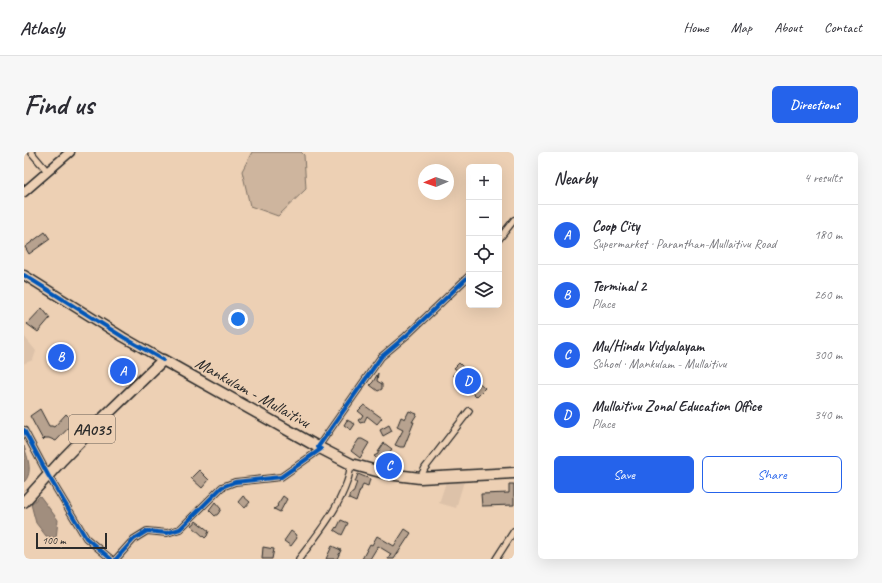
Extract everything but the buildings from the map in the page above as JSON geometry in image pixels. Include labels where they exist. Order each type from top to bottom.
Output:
[{"type":"highway","name":"Mankulam - Mullaitivu","points":[[163,360],[351,464],[388,474],[420,478],[514,473]]},
{"type":"highway","name":"AA035","points":[[24,502],[100,421],[163,360]]},
{"type":"street","points":[[31,152],[47,171]]},
{"type":"street","points":[[24,192],[70,152]]},
{"type":"street","points":[[501,236],[514,220]]},
{"type":"street","points":[[24,276],[163,360]]},
{"type":"street","points":[[116,559],[134,539],[147,531],[167,533],[180,529],[222,487],[235,482],[281,477],[320,448],[381,357],[406,336],[466,279]]},
{"type":"street","points":[[420,478],[424,468],[469,411]]},
{"type":"street","points":[[24,430],[48,475],[86,538],[111,559]]},
{"type":"street","points":[[300,559],[337,505],[347,483],[351,464]]},
{"type":"street","points":[[496,559],[514,531]]},
{"type":"shaded area","points":[[252,152],[301,152],[304,155],[306,189],[278,216],[250,206],[242,171]]},
{"type":"shaded area","points":[[24,336],[36,351],[33,360],[24,364]]},
{"type":"shaded area","points":[[24,446],[28,460],[29,474],[24,482]]},
{"type":"shaded area","points":[[464,481],[456,508],[439,503],[446,482]]},
{"type":"shaded area","points":[[40,496],[58,520],[56,539],[46,536],[36,523],[31,504]]},
{"type":"cycle path","points":[[24,275],[123,337],[163,360]]},
{"type":"cycle path","points":[[318,447],[381,357],[406,336],[466,279]]},
{"type":"cycle path","points":[[24,430],[48,475],[86,538],[111,559]]},
{"type":"cycle path","points":[[116,559],[134,539],[147,531],[167,533],[180,529],[222,487],[235,482],[281,477],[321,449]]},
{"type":"place","name":"Terminal 2","points":[[61,357]]},
{"type":"place","name":"Coop City","points":[[123,371]]},
{"type":"place","name":"Mullaitivu Zonal Education Office","points":[[468,381]]},
{"type":"place","name":"Mu/Hindu Vidyalayam","points":[[389,466]]}]
